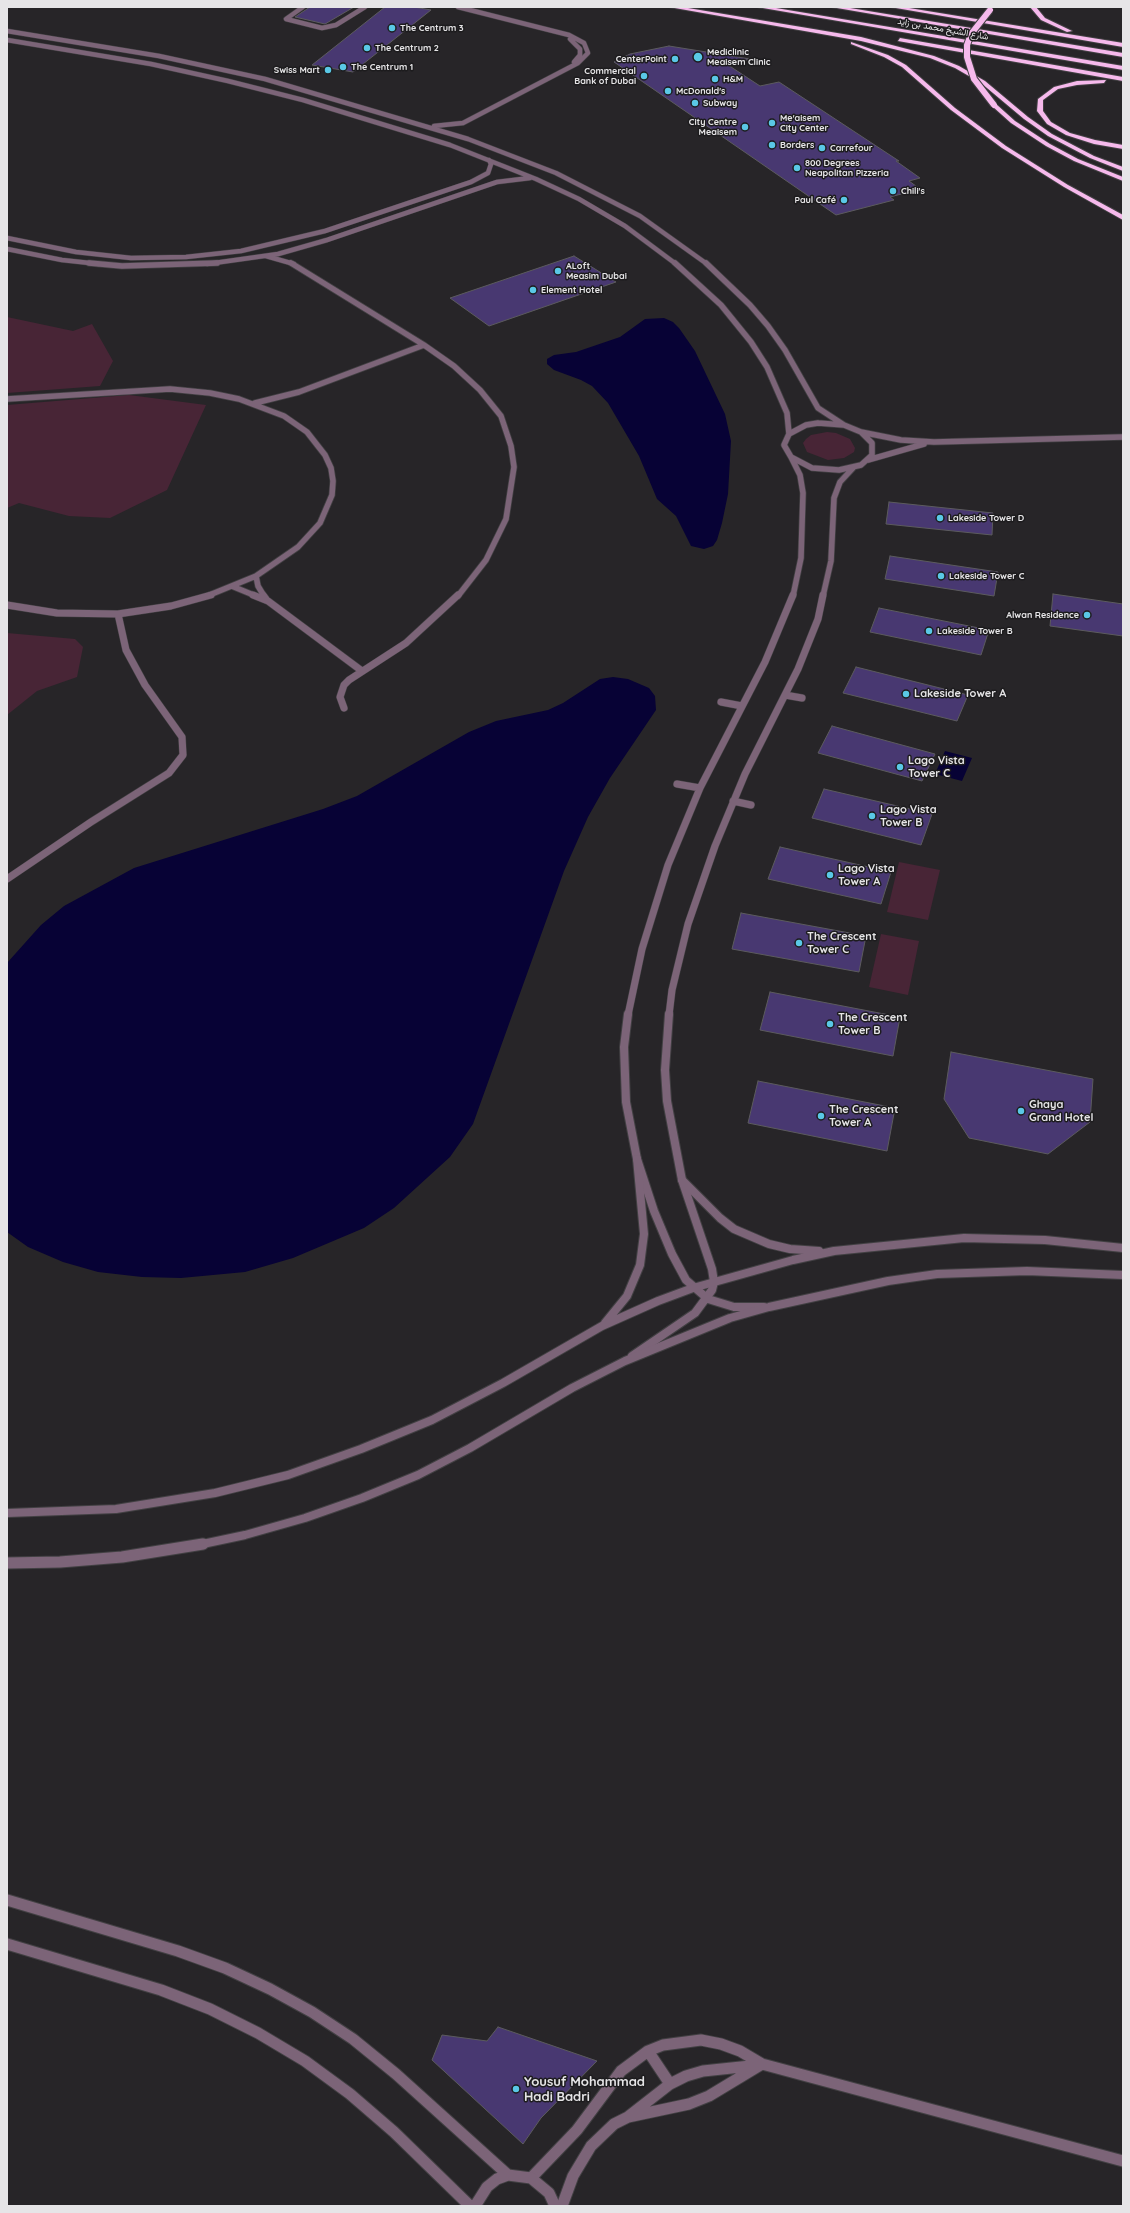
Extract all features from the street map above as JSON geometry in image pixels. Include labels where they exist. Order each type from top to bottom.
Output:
[{"type":"highway","points":[[672,7],[876,42],[944,62],[983,82],[1026,118],[1050,135],[1087,154],[1123,169]]},
{"type":"highway","points":[[705,7],[1123,79]]},
{"type":"highway","name":"شارع الشيخ محمد بن زايد","points":[[760,7],[1123,68]]},
{"type":"highway","name":"شارع الشيخ محمد بن زايد","points":[[834,7],[1123,55]]},
{"type":"highway","points":[[893,7],[1123,45]]},
{"type":"highway","points":[[1033,7],[1043,19],[1060,28],[1123,42]]},
{"type":"highway","points":[[992,8],[971,34],[967,45],[967,57],[974,78],[994,105],[1013,122],[1048,145],[1082,162],[1123,179]]},
{"type":"highway","points":[[760,21],[852,43],[896,61],[912,72],[953,109],[1004,147],[1066,186],[1123,218]]},
{"type":"highway","points":[[1123,82],[1085,82],[1062,86],[1042,97],[1038,107],[1045,119],[1064,132],[1094,142],[1123,147]]},
{"type":"street","points":[[303,7],[286,19],[322,28],[336,25],[365,7]]},
{"type":"street","points":[[427,126],[463,123],[585,59],[588,53],[588,48],[584,43],[574,37],[458,7]]},
{"type":"street","points":[[547,29],[569,38],[579,46],[580,55],[566,69]]},
{"type":"street","points":[[7,31],[126,50],[213,67],[304,90],[468,139],[537,165],[597,193],[660,229],[698,256],[732,286],[768,326],[785,350],[818,408],[844,425],[861,432],[900,440],[934,442],[1123,436]]},
{"type":"street","points":[[7,40],[144,63],[243,84],[378,122],[450,145],[536,179],[579,199],[625,226],[667,255],[709,292],[737,323],[767,367],[787,412],[789,434]]},
{"type":"street","points":[[463,123],[462,130],[468,139]]},
{"type":"street","points":[[7,238],[76,252],[131,258],[186,258],[241,251],[325,232],[471,182],[488,173],[491,164],[489,160]]},
{"type":"street","points":[[7,249],[62,260],[122,266],[194,265],[266,256],[302,248],[397,218],[496,182],[515,179],[536,179]]},
{"type":"street","points":[[298,266],[297,257],[302,248]]},
{"type":"street","points":[[266,256],[284,260],[298,266],[424,345],[468,378],[501,416],[511,446],[514,480],[506,519],[486,560],[467,585],[444,610],[418,633],[349,680],[341,691],[341,703],[344,708]]},
{"type":"street","points":[[253,403],[299,392],[424,345]]},
{"type":"street","points":[[7,399],[170,390],[210,393],[253,403],[296,424],[317,443],[331,468],[333,481],[332,495],[320,523],[309,537],[286,558],[256,576],[234,586],[171,606],[118,614],[57,613],[7,605]]},
{"type":"street","points":[[270,410],[299,392]]},
{"type":"street","points":[[769,1307],[734,1307],[708,1299],[693,1288],[672,1254],[654,1211],[637,1159],[630,1130],[624,1074],[627,1020],[642,949],[654,906],[668,865],[700,788],[765,662],[784,619],[798,576],[802,537],[803,493],[800,475],[784,445],[785,439],[789,434],[806,425],[831,423],[844,425]]},
{"type":"street","points":[[861,432],[872,443],[872,455],[867,461]]},
{"type":"street","points":[[791,457],[812,468],[826,470],[852,468],[867,461],[906,448],[934,442]]},
{"type":"street","points":[[7,1563],[60,1562],[122,1557],[184,1548],[245,1535],[305,1518],[362,1498],[418,1475],[470,1448],[572,1388],[625,1360],[695,1313],[708,1299],[714,1282],[712,1269],[682,1180],[667,1101],[664,1070],[668,1017],[672,990],[688,924],[715,846],[733,801],[798,669],[818,618],[831,561],[834,498],[840,482],[852,468]]},
{"type":"street","points":[[256,576],[260,592],[268,602]]},
{"type":"street","points":[[234,586],[268,602],[362,671]]},
{"type":"street","points":[[7,879],[91,822],[169,773],[183,755],[182,737],[149,690],[126,650],[118,614]]},
{"type":"street","points":[[785,695],[802,698]]},
{"type":"street","points":[[721,702],[742,706]]},
{"type":"street","points":[[677,784],[700,788]]},
{"type":"street","points":[[733,801],[751,805]]},
{"type":"street","points":[[602,1326],[627,1296],[640,1264],[644,1234],[637,1159]]},
{"type":"street","points":[[682,1180],[720,1218],[734,1229],[770,1244],[790,1249],[834,1251]]},
{"type":"street","points":[[7,1513],[116,1509],[215,1494],[288,1475],[361,1449],[432,1420],[503,1383],[602,1326],[693,1288],[834,1251],[924,1240],[991,1238],[1045,1240],[1123,1248]]},
{"type":"street","points":[[625,1360],[730,1318],[769,1307],[888,1280],[937,1274],[1020,1271],[1123,1275]]},
{"type":"street","points":[[7,1900],[178,1951],[225,1968],[270,1989],[312,2012],[353,2039],[396,2074],[508,2175]]},
{"type":"street","points":[[7,1944],[161,1990],[210,2009],[258,2033],[305,2061],[350,2094],[394,2132],[470,2206]]},
{"type":"street","points":[[531,2178],[577,2130],[621,2072],[648,2051],[663,2045],[682,2041],[702,2040],[740,2050],[762,2064],[1123,2161]]},
{"type":"street","points":[[648,2051],[670,2084]]},
{"type":"street","points":[[562,2206],[573,2176],[591,2146],[614,2124],[628,2117],[670,2084],[686,2076],[703,2071],[762,2064]]},
{"type":"street","points":[[628,2117],[689,2104],[728,2086],[762,2064]]},
{"type":"street","points":[[475,2206],[487,2187],[497,2179],[508,2175],[519,2174],[531,2178],[540,2184],[549,2193],[555,2206]]},
{"type":"shaded area","points":[[7,317],[73,331],[92,324],[113,361],[100,386],[7,393]]},
{"type":"shaded area","points":[[664,318],[673,322],[679,328],[695,351],[725,414],[731,441],[728,494],[722,523],[717,540],[713,546],[704,549],[691,546],[676,516],[657,499],[639,456],[608,403],[592,386],[581,380],[554,370],[547,364],[547,359],[554,355],[576,352],[620,337],[645,319]]},
{"type":"shaded area","points":[[129,395],[206,405],[167,490],[110,518],[69,516],[19,503],[7,508],[7,405]]},
{"type":"shaded area","points":[[827,432],[836,433],[850,439],[855,448],[854,452],[844,458],[828,460],[807,452],[803,443],[806,439],[811,435]]},
{"type":"shaded area","points":[[7,633],[75,639],[83,647],[77,677],[37,691],[7,715]]},
{"type":"shaded area","points":[[613,677],[628,679],[649,688],[655,696],[656,710],[610,778],[588,817],[564,871],[473,1124],[450,1157],[394,1208],[364,1228],[293,1258],[245,1272],[181,1278],[142,1277],[98,1272],[63,1262],[28,1247],[7,1232],[7,963],[41,925],[64,906],[134,868],[323,809],[357,796],[469,732],[496,721],[548,710],[563,703],[600,679]]},
{"type":"shaded area","points":[[945,751],[972,758],[962,781],[935,774]]},
{"type":"shaded area","points":[[899,862],[940,870],[928,920],[887,912]]},
{"type":"shaded area","points":[[881,934],[919,941],[908,995],[869,987]]},
{"type":"building","points":[[310,7],[354,7],[325,24],[295,17]]},
{"type":"building","points":[[385,7],[414,7],[431,10],[353,72],[312,65]]},
{"type":"building","name":"Me'aisem City Center","points":[[669,46],[750,59],[728,65],[760,86],[779,82],[899,161],[896,161],[920,178],[909,181],[920,189],[890,197],[894,200],[836,215],[614,62],[630,54]]},
{"type":"building","name":"Element Hotel","points":[[574,256],[616,282],[489,326],[450,298]]},
{"type":"building","name":"Lakeside Tower D","points":[[889,502],[993,513],[992,535],[886,524]]},
{"type":"building","name":"Lakeside Tower C","points":[[890,556],[998,572],[994,596],[885,579]]},
{"type":"building","name":"Alwan Residence","points":[[1053,594],[1123,604],[1123,636],[1050,626]]},
{"type":"building","name":"Lakeside Tower B","points":[[879,608],[989,630],[981,655],[870,632]]},
{"type":"building","name":"Lakeside Tower A","points":[[856,667],[968,695],[957,721],[843,693]]},
{"type":"building","name":"Lago Vista Tower C","points":[[832,726],[935,754],[922,781],[818,753]]},
{"type":"building","name":"Lago Vista Tower B","points":[[824,789],[932,814],[921,845],[812,818]]},
{"type":"building","name":"Lago Vista Tower A","points":[[780,847],[891,872],[881,904],[768,879]]},
{"type":"building","name":"The Crescent Tower C","points":[[741,913],[866,936],[859,972],[732,949]]},
{"type":"building","name":"The Crescent Tower B","points":[[770,992],[900,1017],[893,1056],[760,1030]]},
{"type":"building","name":"Ghaya Grand Hotel","points":[[951,1052],[1093,1079],[1090,1122],[1048,1154],[969,1138],[944,1099]]},
{"type":"building","name":"The Crescent Tower A","points":[[758,1081],[895,1108],[887,1151],[748,1123]]},
{"type":"building","name":"Yousuf Mohammad Hadi Badri","points":[[498,2027],[597,2061],[541,2118],[523,2144],[432,2060],[442,2035],[487,2041]]},
{"type":"place","name":"The Centrum 3","points":[[392,28]]},
{"type":"place","name":"The Centrum 2","points":[[367,48]]},
{"type":"place","name":"Mediclinic Meaisem Clinic","points":[[698,57]]},
{"type":"place","name":"CenterPoint","points":[[675,59]]},
{"type":"place","name":"The Centrum 1","points":[[343,67]]},
{"type":"place","name":"Swiss Mart","points":[[328,70]]},
{"type":"place","name":"Commercial Bank of Dubai","points":[[644,76]]},
{"type":"place","name":"H&M","points":[[715,79]]},
{"type":"place","name":"McDonald's","points":[[668,91]]},
{"type":"place","name":"Subway","points":[[695,103]]},
{"type":"place","name":"Me'aisem City Center","points":[[772,123]]},
{"type":"place","name":"City Centre Meaisem","points":[[745,127]]},
{"type":"place","name":"Borders","points":[[772,145]]},
{"type":"place","name":"Carrefour","points":[[822,148]]},
{"type":"place","name":"800 Degrees Neapolitan Pizzeria","points":[[797,168]]},
{"type":"place","name":"Chili's","points":[[893,191]]},
{"type":"place","name":"Paul Café","points":[[844,200]]},
{"type":"place","name":"ALoft Measim Dubai","points":[[558,271]]},
{"type":"place","name":"Element Hotel","points":[[533,290]]},
{"type":"place","name":"Lakeside Tower D","points":[[940,518]]},
{"type":"place","name":"Lakeside Tower C","points":[[941,576]]},
{"type":"place","name":"Alwan Residence","points":[[1087,615]]},
{"type":"place","name":"Lakeside Tower B","points":[[929,631]]},
{"type":"place","name":"Lakeside Tower A","points":[[906,694]]},
{"type":"place","name":"Lago Vista Tower C","points":[[900,767]]},
{"type":"place","name":"Lago Vista Tower B","points":[[872,816]]},
{"type":"place","name":"Lago Vista Tower A","points":[[830,875]]},
{"type":"place","name":"The Crescent Tower C","points":[[799,943]]},
{"type":"place","name":"The Crescent Tower B","points":[[830,1024]]},
{"type":"place","name":"Ghaya Grand Hotel","points":[[1021,1111]]},
{"type":"place","name":"The Crescent Tower A","points":[[821,1116]]},
{"type":"place","name":"Yousuf Mohammad Hadi Badri","points":[[516,2089]]}]
